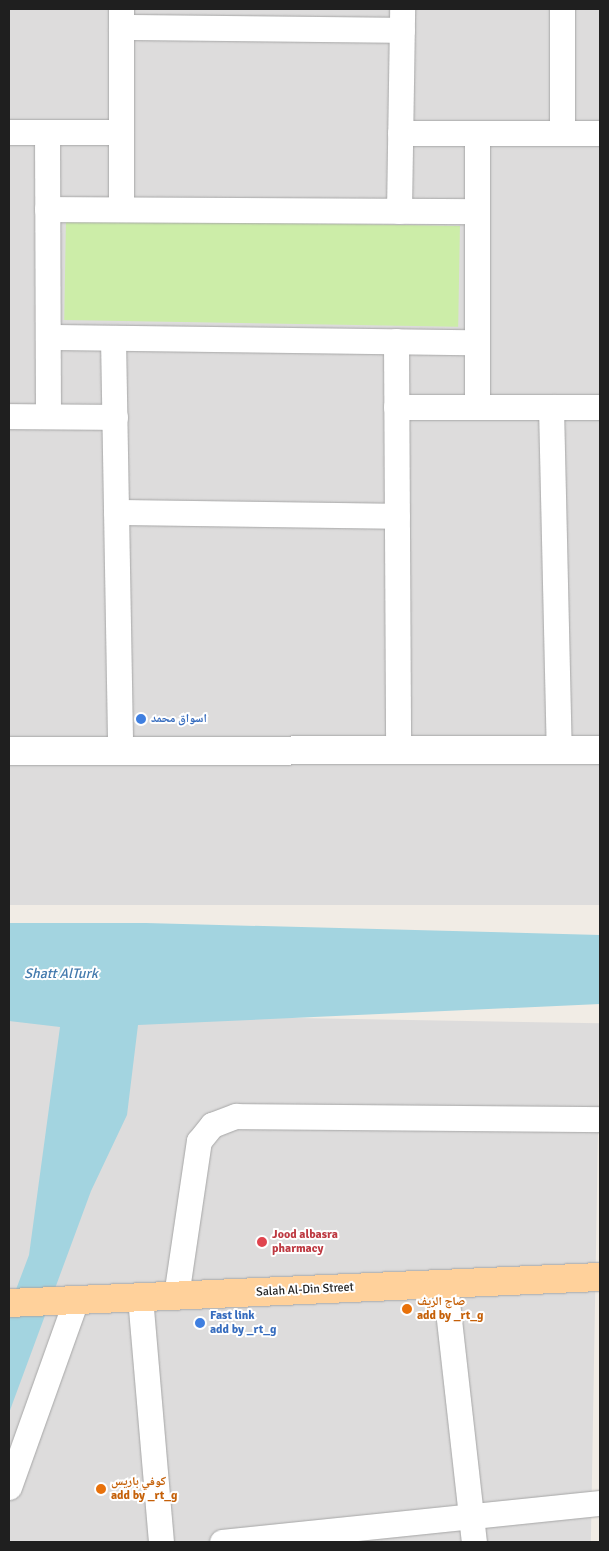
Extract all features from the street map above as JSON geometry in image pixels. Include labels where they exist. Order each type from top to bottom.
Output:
[{"type":"main road","name":"Salah Al-Din Street","points":[[9,1303],[600,1277]]},
{"type":"street","points":[[562,9],[562,133]]},
{"type":"street","points":[[121,209],[121,18],[402,20],[399,211]]},
{"type":"street","points":[[9,132],[121,132]]},
{"type":"street","points":[[46,132],[48,416]]},
{"type":"street","points":[[400,133],[600,133]]},
{"type":"street","points":[[476,133],[477,407]]},
{"type":"street","points":[[47,209],[477,211]]},
{"type":"street","points":[[48,338],[477,342]]},
{"type":"street","points":[[113,338],[120,751]]},
{"type":"street","points":[[396,341],[398,751]]},
{"type":"street","points":[[551,407],[559,750]]},
{"type":"street","points":[[396,408],[600,407]]},
{"type":"street","points":[[9,416],[115,417]]},
{"type":"street","points":[[116,512],[397,516]]},
{"type":"street","points":[[9,751],[600,750]]},
{"type":"street","points":[[176,1296],[199,1142],[212,1125],[236,1116],[600,1119]]},
{"type":"street","points":[[445,1284],[474,1542]]},
{"type":"street","points":[[140,1297],[161,1542]]},
{"type":"street","points":[[9,1487],[76,1300]]},
{"type":"street","points":[[222,1542],[600,1502]]},
{"type":"shaded area","points":[[9,9],[600,9],[600,905],[9,905]]},
{"type":"shaded area","points":[[9,1013],[600,1023],[591,1542],[9,1542]]},
{"type":"green space","points":[[66,219],[460,226],[458,327],[64,320]]},
{"type":"water","name":"Shatt AlTurk","points":[[9,923],[146,923],[600,935],[600,1004],[138,1025],[127,1115],[91,1191],[9,1413],[9,1308],[29,1255],[60,1027],[9,1021]]},
{"type":"place","name":"اسواق محمد","points":[[141,719]]},
{"type":"place","name":"Jood albasra pharmacy","points":[[262,1242]]},
{"type":"place","name":"صاج الريف add by _rt_g","points":[[407,1309]]},
{"type":"place","name":"Fast link add by _rt_g","points":[[200,1323]]},
{"type":"place","name":"كوفي باريس add by _rt_g","points":[[101,1489]]}]
